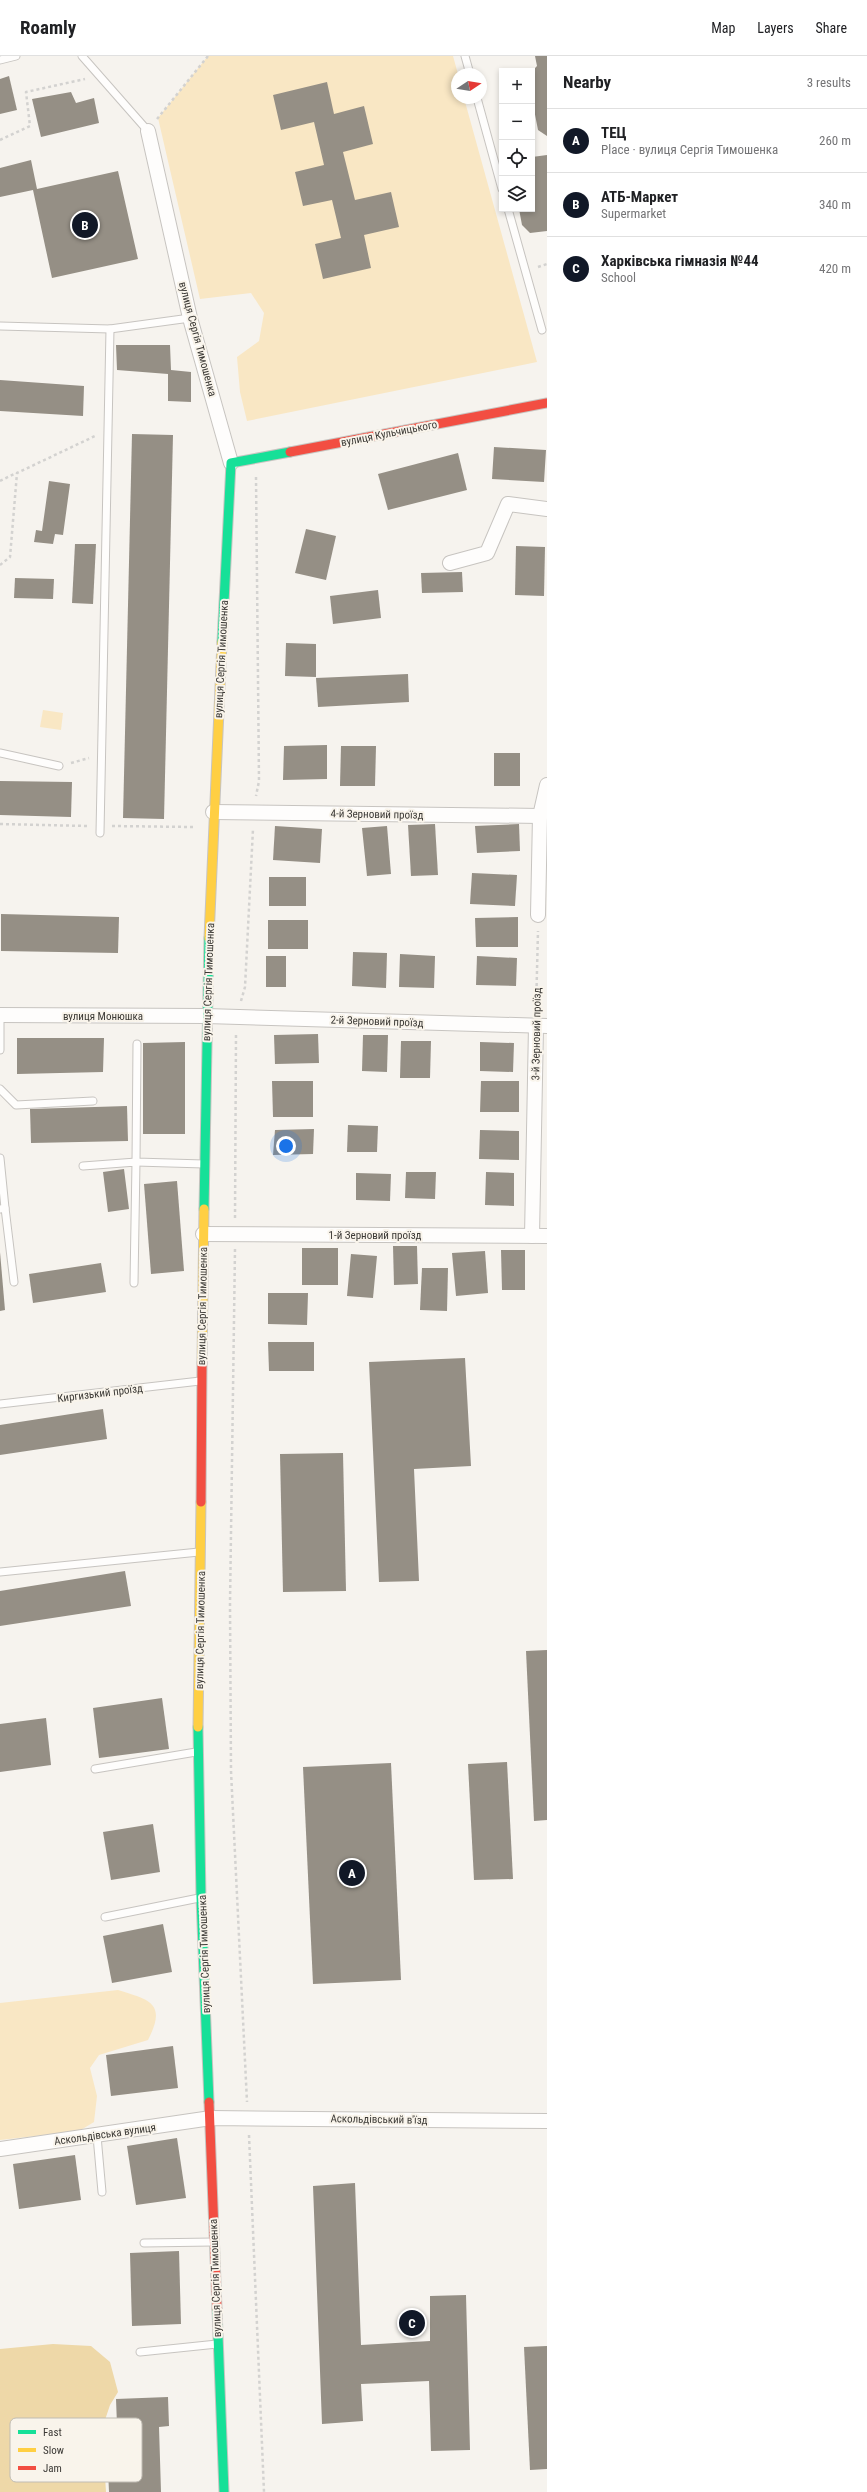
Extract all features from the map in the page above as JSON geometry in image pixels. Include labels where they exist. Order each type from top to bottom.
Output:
[{"type":"street","name":"вулиця Сергія Тимошенка","points":[[148,131],[190,318],[202,352],[231,463],[213,812],[206,1016],[198,1752],[201,1897],[211,2118],[217,2344],[224,2492]]},
{"type":"street","name":"вулиця Кульчицького","points":[[231,463],[547,403]]},
{"type":"street","points":[[450,563],[487,553],[508,504],[547,509]]},
{"type":"street","points":[[538,915],[540,816],[547,785]]},
{"type":"street","name":"4-й Зерновий проїзд","points":[[213,812],[540,816]]},
{"type":"street","name":"вулиця Монюшка","points":[[0,1015],[206,1016]]},
{"type":"street","name":"2-й Зерновий проїзд","points":[[206,1016],[542,1026]]},
{"type":"street","name":"3-й Зерновий проїзд","points":[[532,1236],[542,1026]]},
{"type":"street","name":"1-й Зерновий проїзд","points":[[203,1234],[547,1236]]},
{"type":"street","name":"Аскольдівський в'їзд","points":[[211,2118],[547,2121]]},
{"type":"street","name":"Аскольдівська вулиця","points":[[0,2149],[97,2136],[211,2118]]},
{"type":"lane","points":[[0,60],[16,56]]},
{"type":"lane","points":[[82,56],[148,131]]},
{"type":"lane","points":[[465,56],[468,68]]},
{"type":"lane","points":[[479,104],[499,178]]},
{"type":"lane","points":[[509,212],[542,330]]},
{"type":"lane","points":[[0,326],[110,329],[190,318]]},
{"type":"lane","points":[[100,833],[110,329]]},
{"type":"lane","points":[[0,752],[59,766]]},
{"type":"lane","points":[[0,1015],[0,1050]]},
{"type":"lane","points":[[134,1283],[138,1044]]},
{"type":"lane","points":[[0,1089],[16,1105],[93,1102]]},
{"type":"lane","points":[[0,1158],[2,1208],[14,1282]]},
{"type":"lane","points":[[83,1166],[136,1162],[204,1164]]},
{"type":"lane","name":"Киргизький проїзд","points":[[0,1404],[201,1381]]},
{"type":"lane","points":[[0,1572],[200,1552]]},
{"type":"lane","points":[[95,1769],[198,1752]]},
{"type":"lane","points":[[105,1916],[201,1897]]},
{"type":"lane","points":[[97,2136],[102,2192]]},
{"type":"lane","points":[[144,2243],[214,2242]]},
{"type":"lane","points":[[140,2352],[217,2344]]},
{"type":"path","points":[[148,131],[208,56]]},
{"type":"path","points":[[0,140],[30,126],[26,92],[100,76]]},
{"type":"path","points":[[0,481],[108,431]]},
{"type":"path","points":[[255,458],[259,781],[254,813],[245,987],[236,1017],[235,1234],[230,1604],[231,1771],[264,2492]]},
{"type":"path","points":[[0,565],[10,557],[17,473]]},
{"type":"path","points":[[59,766],[102,755]]},
{"type":"path","name":"3-й Зерновий проїзд","points":[[538,915],[542,1026]]},
{"type":"shaded area","points":[[208,56],[453,56],[456,68],[451,68],[451,104],[466,104],[537,362],[247,421],[240,392],[237,357],[259,341],[264,313],[251,293],[200,299],[158,118]]},
{"type":"shaded area","points":[[43,710],[63,713],[61,730],[40,727]]},
{"type":"shaded area","points":[[118,1990],[147,2000],[155,2011],[156,2018],[148,2040],[99,2055],[90,2068],[97,2096],[94,2122],[79,2131],[0,2140],[0,2003]]},
{"type":"shaded area","points":[[53,2344],[91,2346],[110,2362],[118,2392],[110,2405],[106,2418],[10,2418],[10,2482],[105,2482],[106,2492],[0,2492],[0,2349]]},
{"type":"building","points":[[535,56],[547,56],[547,136],[538,130],[535,114],[535,68],[537,66]]},
{"type":"building","points":[[9,76],[17,110],[0,114],[0,79]]},
{"type":"building","points":[[327,82],[334,114],[364,106],[373,144],[343,152],[355,200],[391,192],[399,227],[364,235],[371,268],[323,279],[315,244],[341,238],[332,200],[303,206],[295,172],[324,165],[314,122],[281,130],[273,95]]},
{"type":"building","points":[[71,92],[76,103],[94,98],[99,123],[41,137],[32,99]]},
{"type":"building","points":[[547,155],[547,231],[530,233],[522,225],[520,212],[535,212],[535,157]]},
{"type":"building","points":[[31,160],[37,189],[118,171],[138,259],[52,278],[33,190],[0,197],[0,168]]},
{"type":"building","points":[[116,345],[170,345],[171,370],[191,372],[191,402],[168,401],[168,374],[117,370]]},
{"type":"building","points":[[0,380],[84,386],[83,416],[0,411]]},
{"type":"building","points":[[132,434],[173,435],[164,819],[123,818]]},
{"type":"building","points":[[494,447],[546,450],[544,482],[492,479]]},
{"type":"building","points":[[458,453],[467,490],[388,510],[378,474]]},
{"type":"building","points":[[49,481],[70,484],[63,535],[55,534],[53,544],[34,542],[36,530],[42,531]]},
{"type":"building","points":[[306,529],[336,536],[326,580],[295,573]]},
{"type":"building","points":[[75,544],[96,544],[93,604],[72,603]]},
{"type":"building","points":[[516,546],[545,547],[544,596],[515,595]]},
{"type":"building","points":[[462,572],[463,592],[422,593],[421,573]]},
{"type":"building","points":[[15,578],[54,579],[53,599],[14,598]]},
{"type":"building","points":[[378,590],[381,618],[333,624],[330,596]]},
{"type":"building","points":[[286,643],[316,644],[316,677],[285,676]]},
{"type":"building","points":[[408,674],[409,702],[318,707],[316,678]]},
{"type":"building","points":[[327,745],[327,779],[283,780],[284,746]]},
{"type":"building","points":[[341,746],[376,746],[375,786],[340,786]]},
{"type":"building","points":[[494,753],[520,753],[520,786],[494,786]]},
{"type":"building","points":[[0,781],[72,782],[71,817],[0,815]]},
{"type":"building","points":[[435,824],[438,875],[411,876],[408,825]]},
{"type":"building","points":[[519,824],[520,851],[477,853],[475,826]]},
{"type":"building","points":[[275,826],[322,829],[320,863],[273,860]]},
{"type":"building","points":[[387,826],[391,874],[367,876],[362,828]]},
{"type":"building","points":[[472,873],[517,875],[515,906],[470,904]]},
{"type":"building","points":[[269,877],[306,877],[306,906],[269,906]]},
{"type":"building","points":[[1,914],[119,917],[118,953],[1,951]]},
{"type":"building","points":[[518,917],[518,947],[476,947],[475,918]]},
{"type":"building","points":[[268,920],[308,920],[308,949],[268,949]]},
{"type":"building","points":[[353,952],[387,953],[386,988],[352,986]]},
{"type":"building","points":[[400,954],[435,956],[434,988],[399,987]]},
{"type":"building","points":[[266,956],[286,956],[286,987],[266,987]]},
{"type":"building","points":[[477,956],[517,958],[516,986],[476,985]]},
{"type":"building","points":[[318,1034],[319,1063],[275,1064],[274,1035]]},
{"type":"building","points":[[363,1035],[388,1035],[387,1072],[362,1071]]},
{"type":"building","points":[[17,1038],[104,1038],[103,1072],[17,1074]]},
{"type":"building","points":[[401,1041],[431,1041],[430,1078],[400,1078]]},
{"type":"building","points":[[185,1042],[185,1134],[143,1134],[143,1043]]},
{"type":"building","points":[[480,1042],[514,1043],[513,1072],[480,1071]]},
{"type":"building","points":[[272,1081],[313,1081],[313,1117],[273,1117]]},
{"type":"building","points":[[481,1081],[519,1081],[519,1112],[480,1112]]},
{"type":"building","points":[[127,1106],[128,1141],[31,1143],[30,1109]]},
{"type":"building","points":[[348,1125],[378,1126],[377,1152],[347,1152]]},
{"type":"building","points":[[314,1129],[313,1154],[273,1155],[275,1130]]},
{"type":"building","points":[[480,1130],[519,1131],[519,1160],[479,1159]]},
{"type":"building","points":[[124,1169],[129,1209],[108,1212],[103,1172]]},
{"type":"building","points":[[406,1172],[436,1172],[435,1199],[405,1198]]},
{"type":"building","points":[[486,1172],[514,1173],[514,1206],[485,1205]]},
{"type":"building","points":[[356,1173],[391,1174],[390,1201],[356,1200]]},
{"type":"building","points":[[177,1181],[184,1271],[151,1274],[144,1184]]},
{"type":"building","points":[[393,1246],[417,1246],[418,1284],[394,1285]]},
{"type":"building","points":[[302,1248],[338,1248],[338,1285],[302,1285]]},
{"type":"building","points":[[501,1250],[525,1250],[525,1290],[502,1290]]},
{"type":"building","points":[[485,1251],[488,1293],[456,1296],[452,1253]]},
{"type":"building","points":[[0,1252],[5,1310],[0,1311]]},
{"type":"building","points":[[351,1254],[377,1256],[373,1298],[347,1296]]},
{"type":"building","points":[[101,1263],[106,1292],[33,1303],[29,1274]]},
{"type":"building","points":[[422,1268],[448,1268],[447,1311],[420,1310]]},
{"type":"building","points":[[268,1293],[308,1293],[307,1325],[268,1324]]},
{"type":"building","points":[[268,1342],[314,1342],[314,1371],[269,1371]]},
{"type":"building","points":[[465,1358],[471,1466],[414,1469],[419,1581],[379,1582],[369,1362]]},
{"type":"building","points":[[103,1409],[107,1439],[0,1455],[0,1425]]},
{"type":"building","points":[[343,1453],[346,1591],[283,1592],[280,1454]]},
{"type":"building","points":[[125,1571],[131,1606],[0,1626],[0,1591]]},
{"type":"building","points":[[547,1650],[547,1820],[534,1821],[526,1651]]},
{"type":"building","points":[[162,1698],[169,1749],[99,1758],[93,1708]]},
{"type":"building","points":[[46,1718],[51,1765],[0,1772],[0,1724]]},
{"type":"building","points":[[507,1762],[513,1879],[474,1880],[468,1764]]},
{"type":"building","points":[[391,1763],[401,1980],[313,1984],[303,1767]]},
{"type":"building","points":[[153,1824],[160,1872],[111,1880],[103,1832]]},
{"type":"building","points":[[163,1924],[172,1972],[112,1983],[103,1936]]},
{"type":"building","points":[[173,2046],[178,2088],[111,2096],[106,2055]]},
{"type":"building","points":[[177,2138],[186,2198],[136,2205],[127,2146]]},
{"type":"building","points":[[75,2155],[81,2200],[19,2209],[13,2164]]},
{"type":"building","points":[[355,2183],[361,2345],[430,2341],[430,2296],[466,2295],[470,2450],[431,2451],[429,2381],[361,2384],[363,2421],[322,2424],[313,2186]]},
{"type":"building","points":[[179,2251],[181,2324],[132,2326],[130,2253]]},
{"type":"building","points":[[547,2346],[547,2469],[530,2470],[524,2347]]},
{"type":"building","points":[[168,2397],[169,2426],[159,2427],[161,2492],[109,2492],[109,2482],[142,2482],[142,2418],[117,2418],[116,2399]]},
{"type":"traffic: fast","points":[[222,642],[231,463],[290,452]]},
{"type":"traffic: fast","points":[[204,1209],[209,938]]},
{"type":"traffic: fast","points":[[198,1727],[201,1897],[209,2102]]},
{"type":"traffic: fast","points":[[217,2309],[224,2492]]},
{"type":"traffic: slow","points":[[209,938],[222,642]]},
{"type":"traffic: slow","points":[[202,1363],[204,1209]]},
{"type":"traffic: slow","points":[[198,1727],[201,1502]]},
{"type":"traffic: jam","points":[[290,452],[547,403]]},
{"type":"traffic: jam","points":[[201,1502],[202,1363]]},
{"type":"traffic: jam","points":[[209,2102],[217,2309]]},
{"type":"place","name":"АТБ-Маркет","points":[[85,225]]},
{"type":"place","name":"ТЕЦ","points":[[352,1873]]},
{"type":"place","name":"Харківська гімназія №44","points":[[412,2323]]}]
